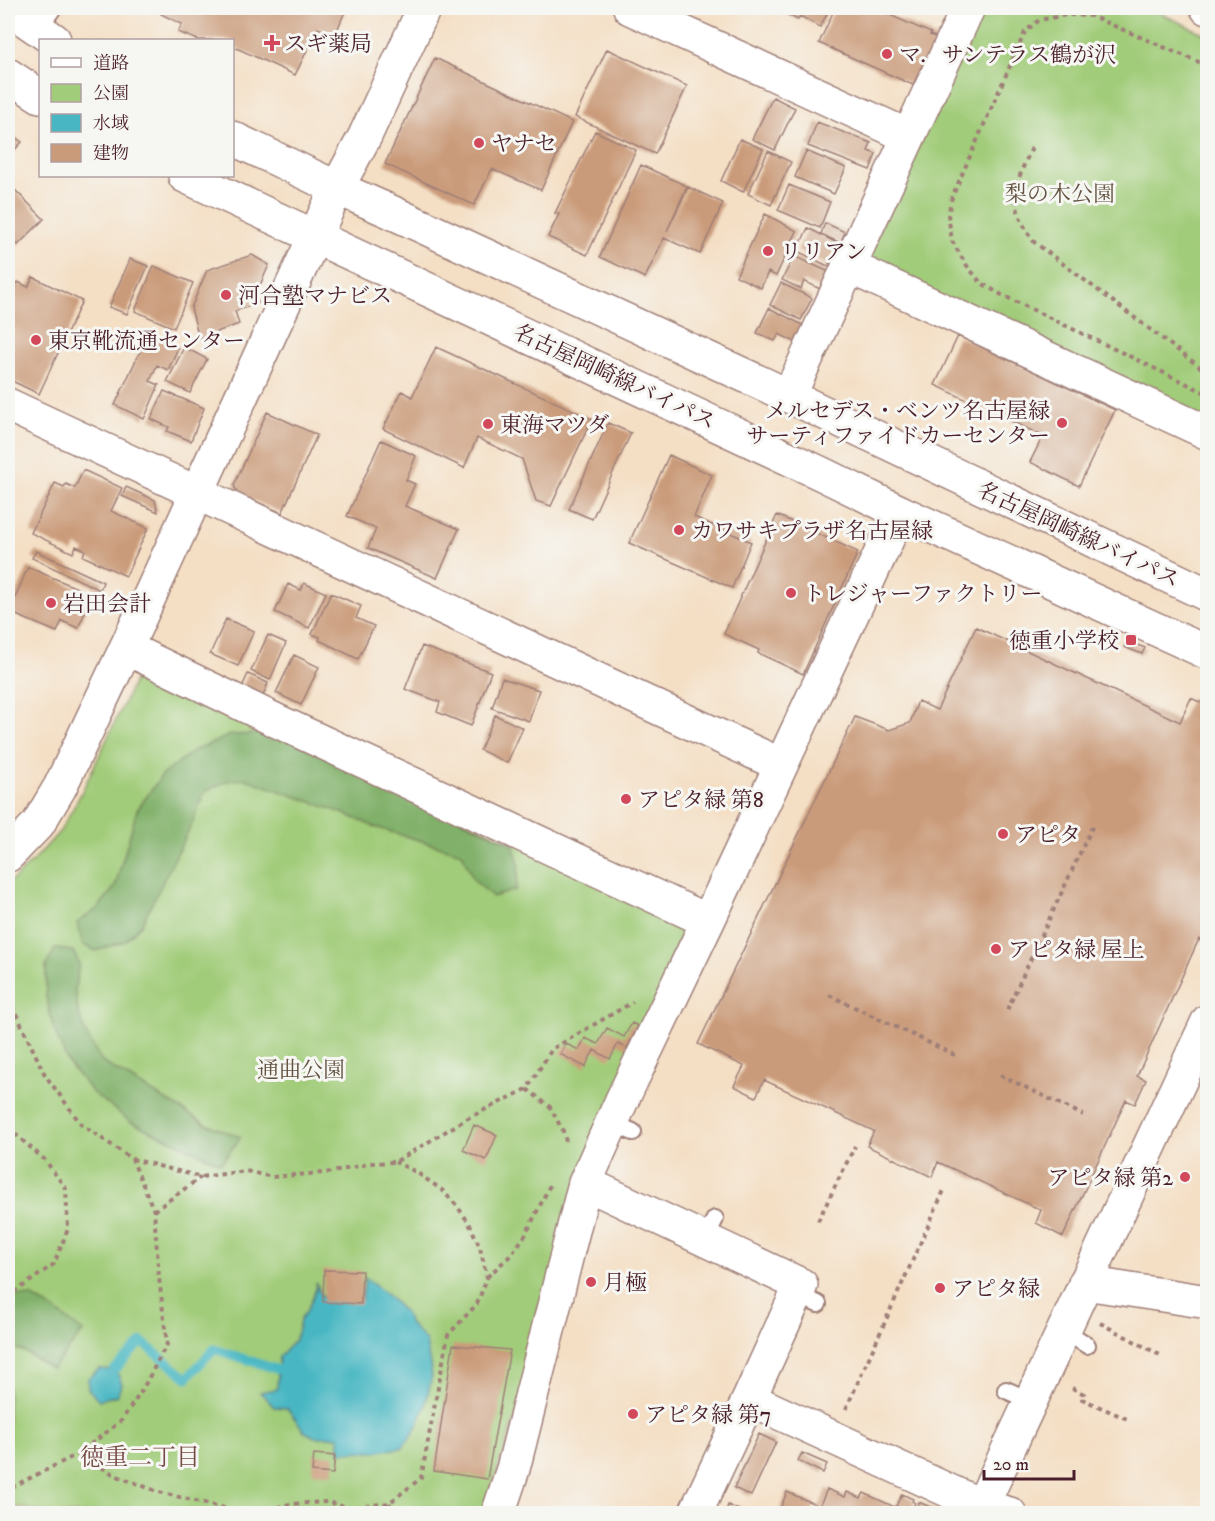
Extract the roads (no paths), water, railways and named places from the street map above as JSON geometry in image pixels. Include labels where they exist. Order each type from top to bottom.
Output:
[{"type":"street","points":[[8,8],[49,26]]},
{"type":"street","points":[[630,8],[908,136]]},
{"type":"street","points":[[789,396],[968,8]]},
{"type":"street","points":[[8,855],[39,824],[60,787],[337,188],[365,136],[411,23]]},
{"type":"street","points":[[8,75],[39,95]]},
{"type":"street","name":"名古屋岡崎線バイパス","points":[[234,139],[789,396],[1208,595]]},
{"type":"street","name":"名古屋岡崎線バイパス","points":[[187,177],[820,472],[900,512],[1208,653]]},
{"type":"street","points":[[848,266],[1208,433]]},
{"type":"street","points":[[8,405],[781,765]]},
{"type":"street","points":[[498,1514],[517,1480],[585,1183],[622,1127],[708,921],[728,863],[749,817],[781,765],[900,512]]},
{"type":"street","points":[[126,648],[708,921]]},
{"type":"street","points":[[749,1399],[990,1511],[1019,1395],[1075,1337],[1085,1283],[1208,1021]]},
{"type":"street","points":[[585,1183],[693,1232],[801,1285],[808,1299],[749,1399],[696,1514]]},
{"type":"street","points":[[1085,1283],[1208,1302]]},
{"type":"water","points":[[365,1278],[405,1313],[409,1323],[426,1341],[432,1376],[425,1407],[414,1432],[402,1448],[339,1452],[339,1437],[315,1437],[305,1432],[287,1408],[274,1407],[260,1392],[277,1389],[279,1357],[295,1340],[301,1318],[308,1309],[316,1289],[316,1283],[322,1297],[362,1298]]},
{"type":"water","points":[[99,1369],[114,1370],[119,1376],[122,1384],[117,1395],[99,1400],[88,1389],[88,1378]]},
{"type":"waterway","points":[[114,1370],[142,1342],[187,1378],[214,1349],[279,1370]]},
{"type":"place","name":"スギ薬局","points":[[272,43]]},
{"type":"place","name":"マ．サンテラス鶴が沢","points":[[887,54]]},
{"type":"place","name":"ヤナセ","points":[[479,143]]},
{"type":"place","name":"リリアン","points":[[768,251]]},
{"type":"place","name":"河合塾マナビス","points":[[226,295]]},
{"type":"place","name":"東京靴流通センター","points":[[36,340]]},
{"type":"place","name":"メルセデス・ベンツ名古屋緑 サーティファイドカーセンター","points":[[1062,423]]},
{"type":"place","name":"東海マツダ","points":[[488,424]]},
{"type":"place","name":"カワサキプラザ名古屋緑","points":[[679,530]]},
{"type":"place","name":"トレジャーファクトリー","points":[[791,593]]},
{"type":"place","name":"岩田会計","points":[[51,603]]},
{"type":"place","name":"徳重小学校","points":[[1131,640]]},
{"type":"place","name":"アピタ緑 第8","points":[[626,799]]},
{"type":"place","name":"アピタ","points":[[1003,834]]},
{"type":"place","name":"アピタ緑 屋上","points":[[996,949]]},
{"type":"place","name":"アピタ緑 第2","points":[[1185,1177]]},
{"type":"place","name":"月極","points":[[591,1282]]},
{"type":"place","name":"アピタ緑","points":[[940,1288]]},
{"type":"place","name":"アピタ緑 第7","points":[[633,1414]]},
{"type":"district","name":"徳重二丁目","points":[[140,1457]]},
{"type":"park label","name":"梨の木公園","points":[[1060,193]]},
{"type":"park label","name":"通曲公園","points":[[301,1069]]}]
